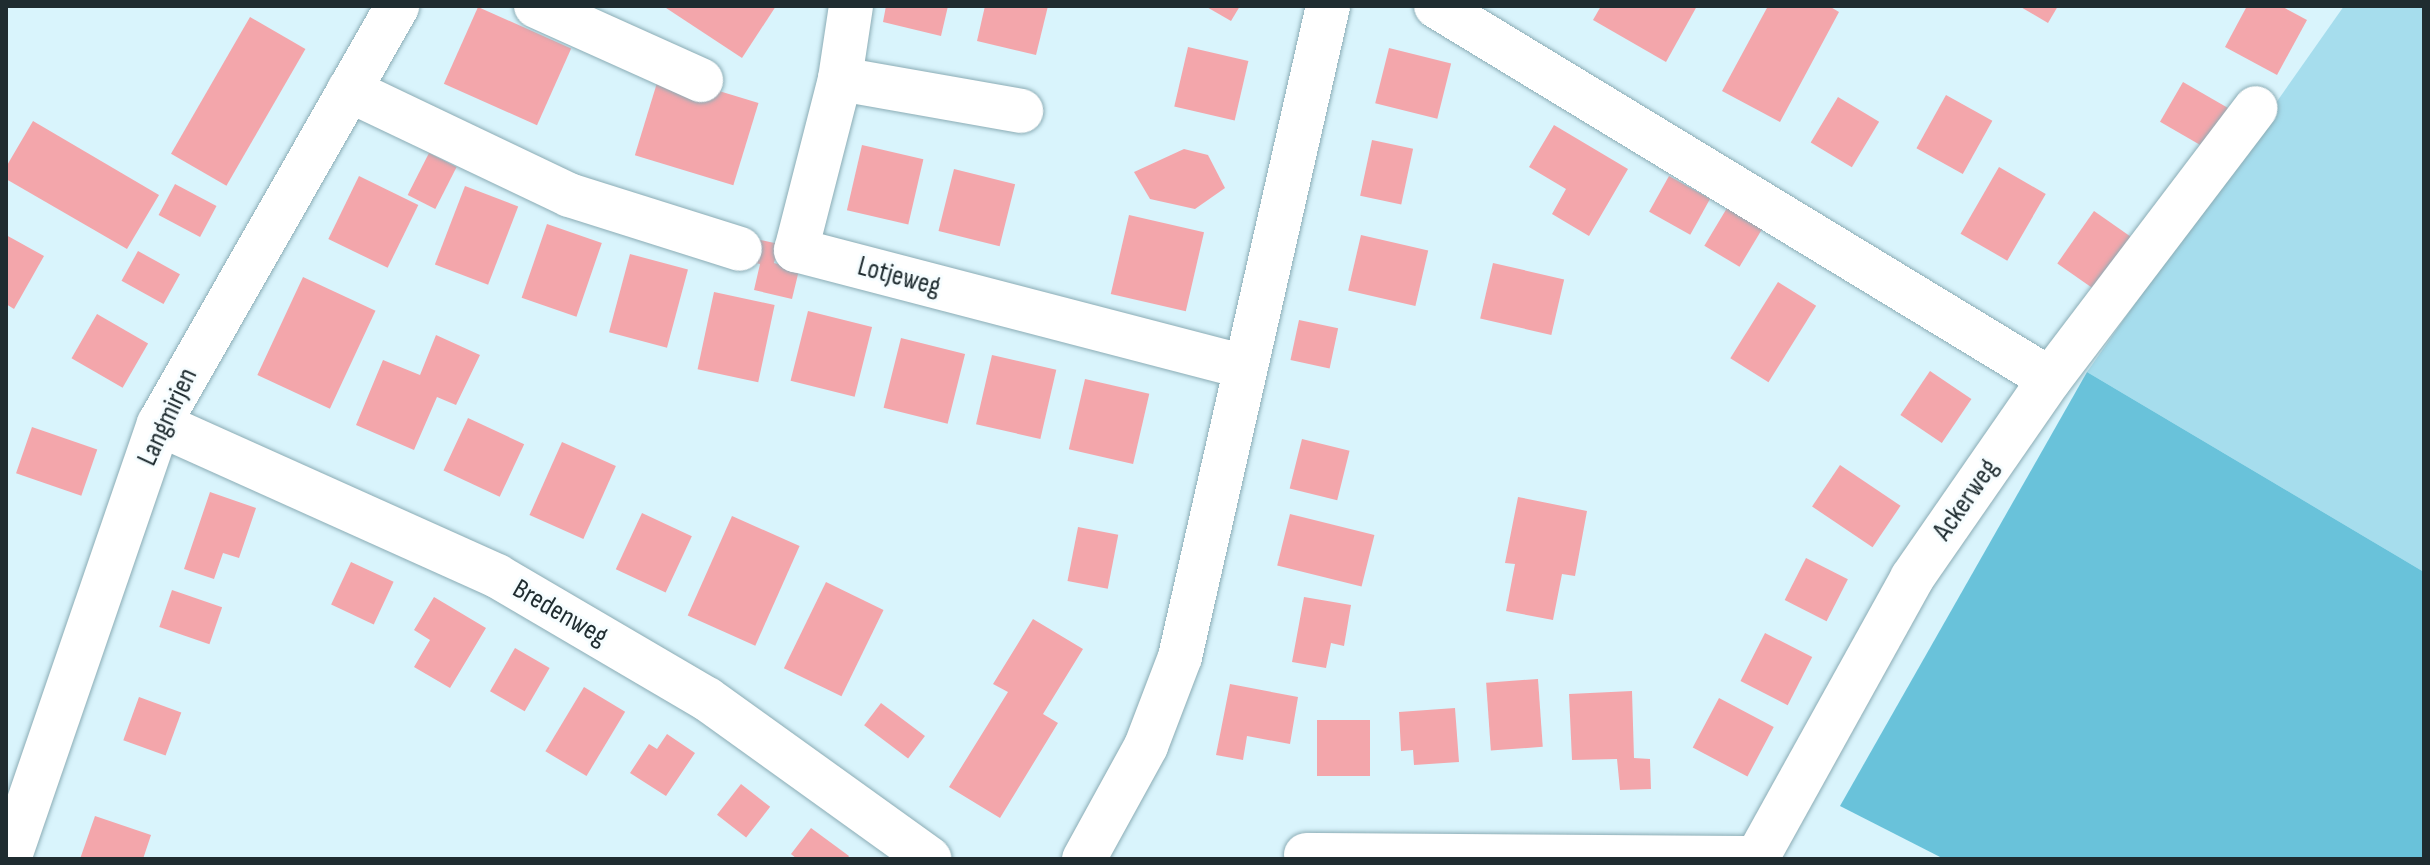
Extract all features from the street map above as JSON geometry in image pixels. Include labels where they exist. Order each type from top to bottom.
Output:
[{"type":"street","name":"Langmirjen","points":[[9,859],[159,424],[397,6]]},
{"type":"street","points":[[536,6],[701,80]]},
{"type":"street","name":"Lotjeweg","points":[[851,6],[840,79],[796,250],[1245,367]]},
{"type":"street","points":[[1084,859],[1146,746],[1180,657],[1328,6]]},
{"type":"street","points":[[1436,6],[2050,379],[2256,108]]},
{"type":"street","points":[[840,79],[1021,111]]},
{"type":"street","points":[[349,90],[569,195],[740,249]]},
{"type":"street","name":"Ackerweg","points":[[1306,855],[1757,858],[1912,578],[2050,379]]},
{"type":"street","name":"Bredenweg","points":[[159,424],[497,576],[707,699],[930,859]]},
{"type":"shaded area","points":[[2344,6],[2424,6],[2424,572],[2087,372]]},
{"type":"shaded area","points":[[2087,372],[2424,572],[2424,859],[1944,859],[1840,806]]},
{"type":"building","points":[[663,6],[776,6],[742,58]]},
{"type":"building","points":[[886,6],[948,6],[941,36],[883,22]]},
{"type":"building","points":[[985,6],[1048,6],[1036,55],[977,41]]},
{"type":"building","points":[[1205,6],[1240,6],[1231,21]]},
{"type":"building","points":[[1601,6],[1697,6],[1666,62],[1593,20]]},
{"type":"building","points":[[1768,6],[1829,6],[1839,12],[1780,122],[1722,91]]},
{"type":"building","points":[[2019,6],[2058,6],[2048,23]]},
{"type":"building","points":[[2247,6],[2281,6],[2307,20],[2277,75],[2225,47]]},
{"type":"building","points":[[478,7],[571,48],[537,125],[444,84]]},
{"type":"building","points":[[250,17],[305,49],[226,186],[171,154]]},
{"type":"building","points":[[1188,47],[1248,61],[1235,120],[1174,106]]},
{"type":"building","points":[[1389,48],[1451,63],[1437,119],[1375,103]]},
{"type":"building","points":[[660,73],[758,103],[733,185],[635,155]]},
{"type":"building","points":[[2183,82],[2228,108],[2205,148],[2160,122]]},
{"type":"building","points":[[1946,95],[1992,121],[1963,174],[1916,148]]},
{"type":"building","points":[[1838,97],[1879,122],[1852,167],[1811,142]]},
{"type":"building","points":[[33,121],[159,195],[127,249],[6,179],[6,167]]},
{"type":"building","points":[[1554,125],[1628,169],[1589,236],[1552,214],[1566,189],[1529,167]]},
{"type":"building","points":[[1372,140],[1413,149],[1401,204],[1360,196]]},
{"type":"building","points":[[862,145],[923,159],[908,224],[847,210]]},
{"type":"building","points":[[1184,149],[1208,155],[1225,188],[1195,209],[1150,199],[1134,172]]},
{"type":"building","points":[[429,153],[457,167],[435,209],[408,195]]},
{"type":"building","points":[[1999,167],[2046,194],[2007,261],[1960,234]]},
{"type":"building","points":[[954,169],[1015,184],[1000,246],[939,231]]},
{"type":"building","points":[[359,176],[418,205],[388,268],[328,239]]},
{"type":"building","points":[[1669,176],[1710,199],[1690,235],[1649,212]]},
{"type":"building","points":[[175,184],[216,206],[200,237],[159,215]]},
{"type":"building","points":[[465,186],[518,206],[488,285],[435,264]]},
{"type":"building","points":[[1727,208],[1762,229],[1739,267],[1704,246]]},
{"type":"building","points":[[2094,211],[2139,243],[2102,295],[2057,263]]},
{"type":"building","points":[[1129,215],[1204,232],[1186,311],[1111,294]]},
{"type":"building","points":[[547,224],[602,243],[576,317],[522,298]]},
{"type":"building","points":[[6,235],[44,256],[14,309],[6,304]]},
{"type":"building","points":[[1361,235],[1428,251],[1415,306],[1348,291]]},
{"type":"building","points":[[756,239],[779,244],[774,263],[799,270],[792,299],[754,290],[760,264],[751,262]]},
{"type":"building","points":[[138,251],[180,274],[163,304],[122,281]]},
{"type":"building","points":[[630,254],[688,270],[667,348],[609,332]]},
{"type":"building","points":[[1493,263],[1564,279],[1551,335],[1480,319]]},
{"type":"building","points":[[303,277],[376,311],[330,409],[257,375]]},
{"type":"building","points":[[1778,282],[1816,306],[1768,382],[1730,358]]},
{"type":"building","points":[[714,292],[775,305],[758,382],[698,369]]},
{"type":"building","points":[[808,311],[872,327],[855,397],[791,381]]},
{"type":"building","points":[[97,314],[148,344],[123,388],[72,358]]},
{"type":"building","points":[[1299,320],[1338,328],[1330,368],[1290,360]]},
{"type":"building","points":[[436,335],[480,355],[456,405],[437,397],[414,450],[356,425],[383,360],[420,375]]},
{"type":"building","points":[[901,338],[965,354],[948,424],[884,408]]},
{"type":"building","points":[[992,355],[1056,370],[1040,439],[976,424]]},
{"type":"building","points":[[1930,371],[1971,399],[1942,443],[1900,415]]},
{"type":"building","points":[[1085,379],[1149,394],[1133,464],[1069,449]]},
{"type":"building","points":[[468,418],[524,444],[500,497],[443,471]]},
{"type":"building","points":[[32,427],[97,449],[81,496],[16,473]]},
{"type":"building","points":[[1302,439],[1350,451],[1337,500],[1290,488]]},
{"type":"building","points":[[562,442],[616,466],[583,539],[529,515]]},
{"type":"building","points":[[1840,465],[1901,506],[1873,547],[1812,506]]},
{"type":"building","points":[[210,492],[256,508],[239,558],[223,553],[214,579],[184,569]]},
{"type":"building","points":[[1518,497],[1587,511],[1575,576],[1562,574],[1553,620],[1506,611],[1515,564],[1505,563]]},
{"type":"building","points":[[642,513],[692,536],[666,592],[616,569]]},
{"type":"building","points":[[1290,514],[1374,535],[1362,586],[1277,565]]},
{"type":"building","points":[[732,516],[800,546],[755,646],[688,616]]},
{"type":"building","points":[[1078,527],[1118,535],[1108,589],[1068,581]]},
{"type":"building","points":[[1806,558],[1848,579],[1827,621],[1785,600]]},
{"type":"building","points":[[351,562],[394,582],[374,624],[331,605]]},
{"type":"building","points":[[826,582],[884,610],[841,696],[784,668]]},
{"type":"building","points":[[172,590],[222,607],[209,644],[159,627]]},
{"type":"building","points":[[434,597],[486,628],[450,688],[414,667],[430,640],[414,630]]},
{"type":"building","points":[[1304,597],[1351,605],[1344,646],[1331,643],[1326,668],[1292,662]]},
{"type":"building","points":[[1033,619],[1083,649],[1043,714],[1058,723],[1000,818],[949,787],[1008,692],[993,684]]},
{"type":"building","points":[[1765,633],[1812,657],[1788,705],[1740,681]]},
{"type":"building","points":[[515,648],[550,668],[525,711],[490,691]]},
{"type":"building","points":[[1538,679],[1543,747],[1491,750],[1486,683]]},
{"type":"building","points":[[1230,684],[1298,697],[1290,744],[1247,736],[1243,760],[1216,755]]},
{"type":"building","points":[[584,687],[625,712],[587,776],[545,751]]},
{"type":"building","points":[[1632,691],[1634,758],[1650,759],[1651,789],[1620,790],[1617,759],[1572,760],[1569,694]]},
{"type":"building","points":[[139,697],[181,712],[166,756],[123,740]]},
{"type":"building","points":[[1719,698],[1774,727],[1747,777],[1693,747]]},
{"type":"building","points":[[881,703],[925,736],[908,758],[864,725]]},
{"type":"building","points":[[1455,708],[1459,762],[1414,765],[1413,750],[1401,751],[1399,712]]},
{"type":"building","points":[[1317,720],[1370,720],[1370,776],[1317,776]]},
{"type":"building","points":[[667,734],[695,753],[666,796],[630,773],[649,744],[657,749]]},
{"type":"building","points":[[741,784],[770,807],[746,838],[717,815]]},
{"type":"building","points":[[95,816],[151,835],[143,859],[80,859]]},
{"type":"building","points":[[811,828],[849,856],[847,859],[797,859],[791,854]]}]
